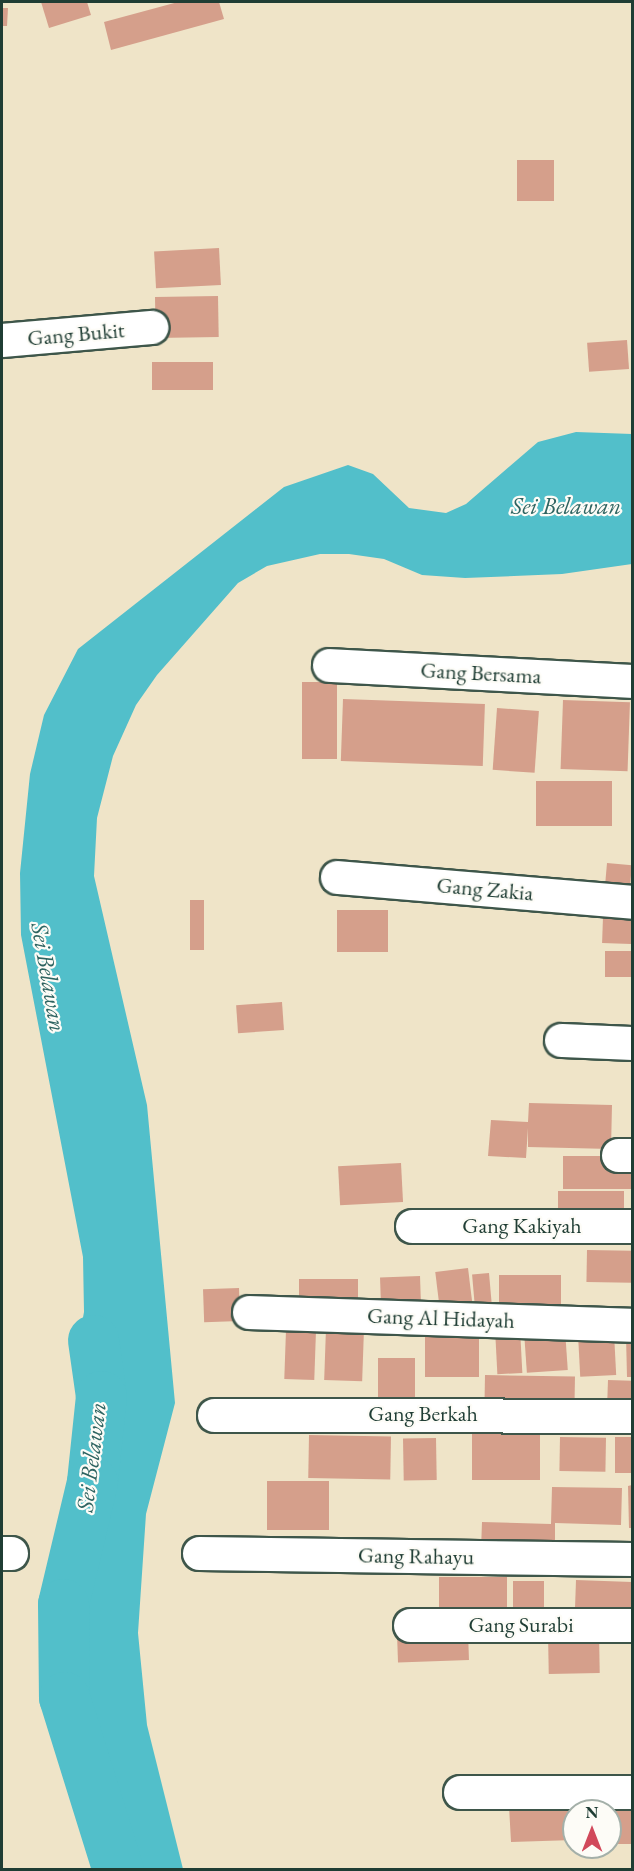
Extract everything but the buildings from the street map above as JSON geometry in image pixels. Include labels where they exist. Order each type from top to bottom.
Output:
[{"type":"street","name":"Gang Bukit","points":[[2,340],[151,327]]},
{"type":"street","name":"Gang Bersama","points":[[329,665],[633,681]]},
{"type":"street","name":"Gang Zakia","points":[[337,877],[633,902]]},
{"type":"street","points":[[561,1040],[633,1043]]},
{"type":"street","name":"Gang Kakiyah","points":[[412,1226],[633,1226]]},
{"type":"street","name":"Gang Al Hidayah","points":[[249,1312],[633,1325]]},
{"type":"street","name":"Gang Berkah","points":[[214,1415],[633,1416]]},
{"type":"street","name":"Gang Rahayu","points":[[199,1553],[633,1559]]},
{"type":"street","name":"Gang Surabi","points":[[410,1625],[633,1625]]},
{"type":"street","points":[[460,1792],[633,1792]]},
{"type":"water","name":"Sei Belawan","points":[[576,432],[632,434],[632,564],[562,574],[465,578],[422,575],[384,559],[349,554],[320,554],[267,566],[238,583],[157,675],[136,705],[113,756],[97,818],[94,876],[147,1105],[175,1403],[146,1514],[138,1633],[147,1725],[183,1869],[124,1869],[101,1804],[73,1666],[76,1580],[104,1418],[76,1356],[84,1312],[83,1257],[21,935],[20,873],[30,774],[44,715],[78,649],[284,487],[348,465],[373,474],[409,508],[446,513],[466,504],[538,442]]},
{"type":"waterway","name":"Sei Belawan","points":[[93,1340],[101,1396],[92,1482],[63,1604],[64,1697],[118,1870]]}]
